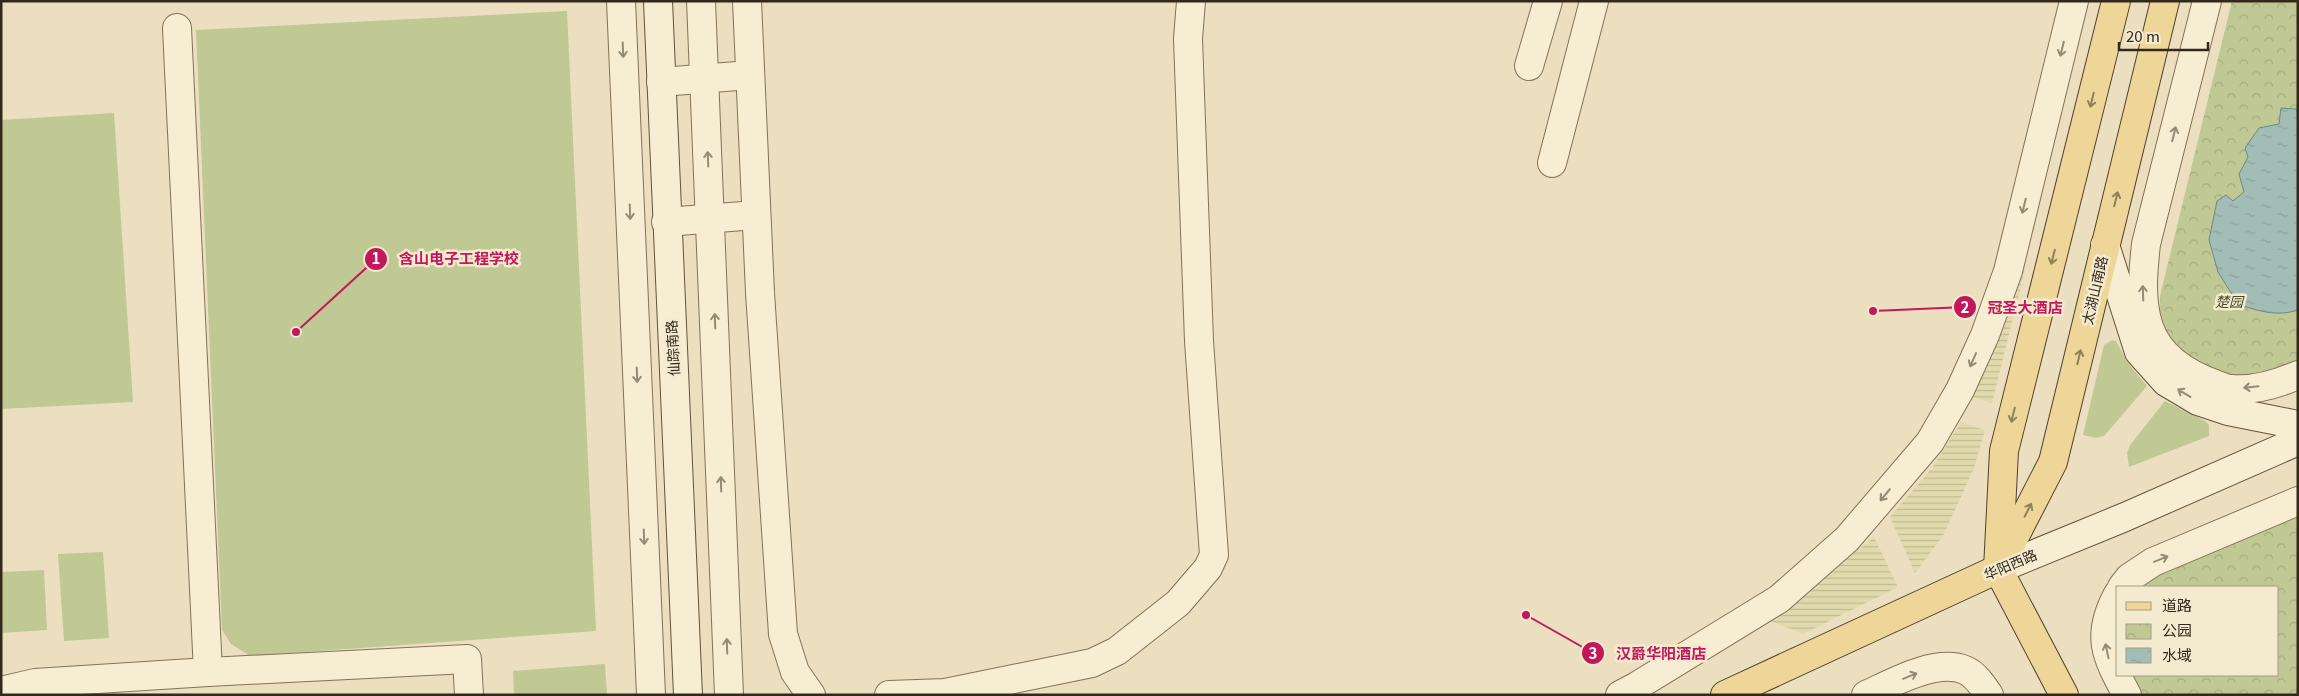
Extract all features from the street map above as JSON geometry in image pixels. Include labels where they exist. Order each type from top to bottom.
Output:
[{"type":"main road","points":[[2064,695],[1998,569],[2004,451],[2116,1]]},
{"type":"main road","name":"太湖山南路","points":[[1998,569],[2053,462],[2166,1]]},
{"type":"main road","name":"华阳西路","points":[[1725,695],[1998,569]]},
{"type":"street","points":[[621,1],[651,695]]},
{"type":"street","name":"仙踪南路","points":[[658,1],[666,222],[688,695]]},
{"type":"street","points":[[702,1],[729,695]]},
{"type":"street","points":[[747,1],[756,215],[783,634],[795,672],[811,695]]},
{"type":"street","points":[[889,695],[945,693],[1092,663],[1117,651],[1178,603],[1208,568],[1214,555],[1199,341],[1188,39],[1191,1]]},
{"type":"street","points":[[1529,66],[1548,1]]},
{"type":"street","points":[[1552,163],[1594,1]]},
{"type":"street","points":[[1620,695],[1779,599],[1847,539],[1930,442],[1963,383],[1984,335],[2008,271],[2074,1]]},
{"type":"street","points":[[2207,1],[2146,244],[2143,275],[2144,302],[2150,329],[2161,348],[2178,367],[2198,379],[2230,390],[2274,385],[2298,375]]},
{"type":"street","points":[[177,28],[208,672]]},
{"type":"street","points":[[661,82],[750,76]]},
{"type":"street","points":[[666,222],[756,215]]},
{"type":"street","points":[[2105,245],[2140,352],[2166,382],[2198,401],[2228,411],[2298,425]]},
{"type":"street","name":"华阳西路","points":[[1998,569],[2125,517],[2298,441]]},
{"type":"street","points":[[2123,586],[2129,578],[2153,562],[2298,501]]},
{"type":"street","points":[[2116,599],[2107,619],[2105,649],[2116,672]]},
{"type":"street","points":[[1,691],[35,683],[467,659],[469,695]]},
{"type":"street","points":[[1866,695],[1917,673],[1947,667],[1967,670],[1982,684],[1988,695]]},
{"type":"street","points":[[2118,676],[2127,695]]},
{"type":"shaded area","points":[[2023,266],[2025,269],[1992,403],[1970,396]]},
{"type":"shaded area","points":[[1961,422],[1985,430],[1974,468],[1943,536],[1915,573],[1890,517],[1932,468]]},
{"type":"shaded area","points":[[1874,537],[1898,587],[1803,634],[1771,621]]},
{"type":"green space","name":"楚园","points":[[2232,1],[2298,1],[2298,366],[2233,380],[2204,373],[2173,347],[2159,325],[2160,296]]},
{"type":"green space","points":[[567,11],[596,631],[250,656],[231,644],[222,630],[196,30]]},
{"type":"green space","points":[[114,113],[133,402],[1,409],[1,120]]},
{"type":"green space","points":[[2112,340],[2116,341],[2128,363],[2147,386],[2104,436],[2096,438],[2083,435],[2104,345]]},
{"type":"green space","points":[[2165,401],[2205,421],[2209,425],[2209,436],[2129,467],[2127,453],[2130,445]]},
{"type":"green space","points":[[2298,517],[2298,695],[2142,695],[2130,676],[2279,676],[2279,586],[2142,586],[2159,573]]},
{"type":"green space","points":[[103,552],[109,638],[64,641],[58,554]]},
{"type":"green space","points":[[44,570],[47,630],[1,633],[1,572]]},
{"type":"green space","points":[[605,664],[607,695],[514,695],[513,671]]},
{"type":"water","points":[[2281,108],[2296,109],[2298,114],[2298,310],[2275,313],[2260,311],[2238,304],[2218,272],[2209,240],[2217,201],[2226,195],[2233,201],[2244,192],[2239,174],[2248,157],[2245,148],[2259,128],[2279,124]]},
{"type":"place","name":"冠圣大酒店","points":[[1873,311]]},
{"type":"place","name":"含山电子工程学校","points":[[296,332]]},
{"type":"place","name":"汉爵华阳酒店","points":[[1526,615]]}]
